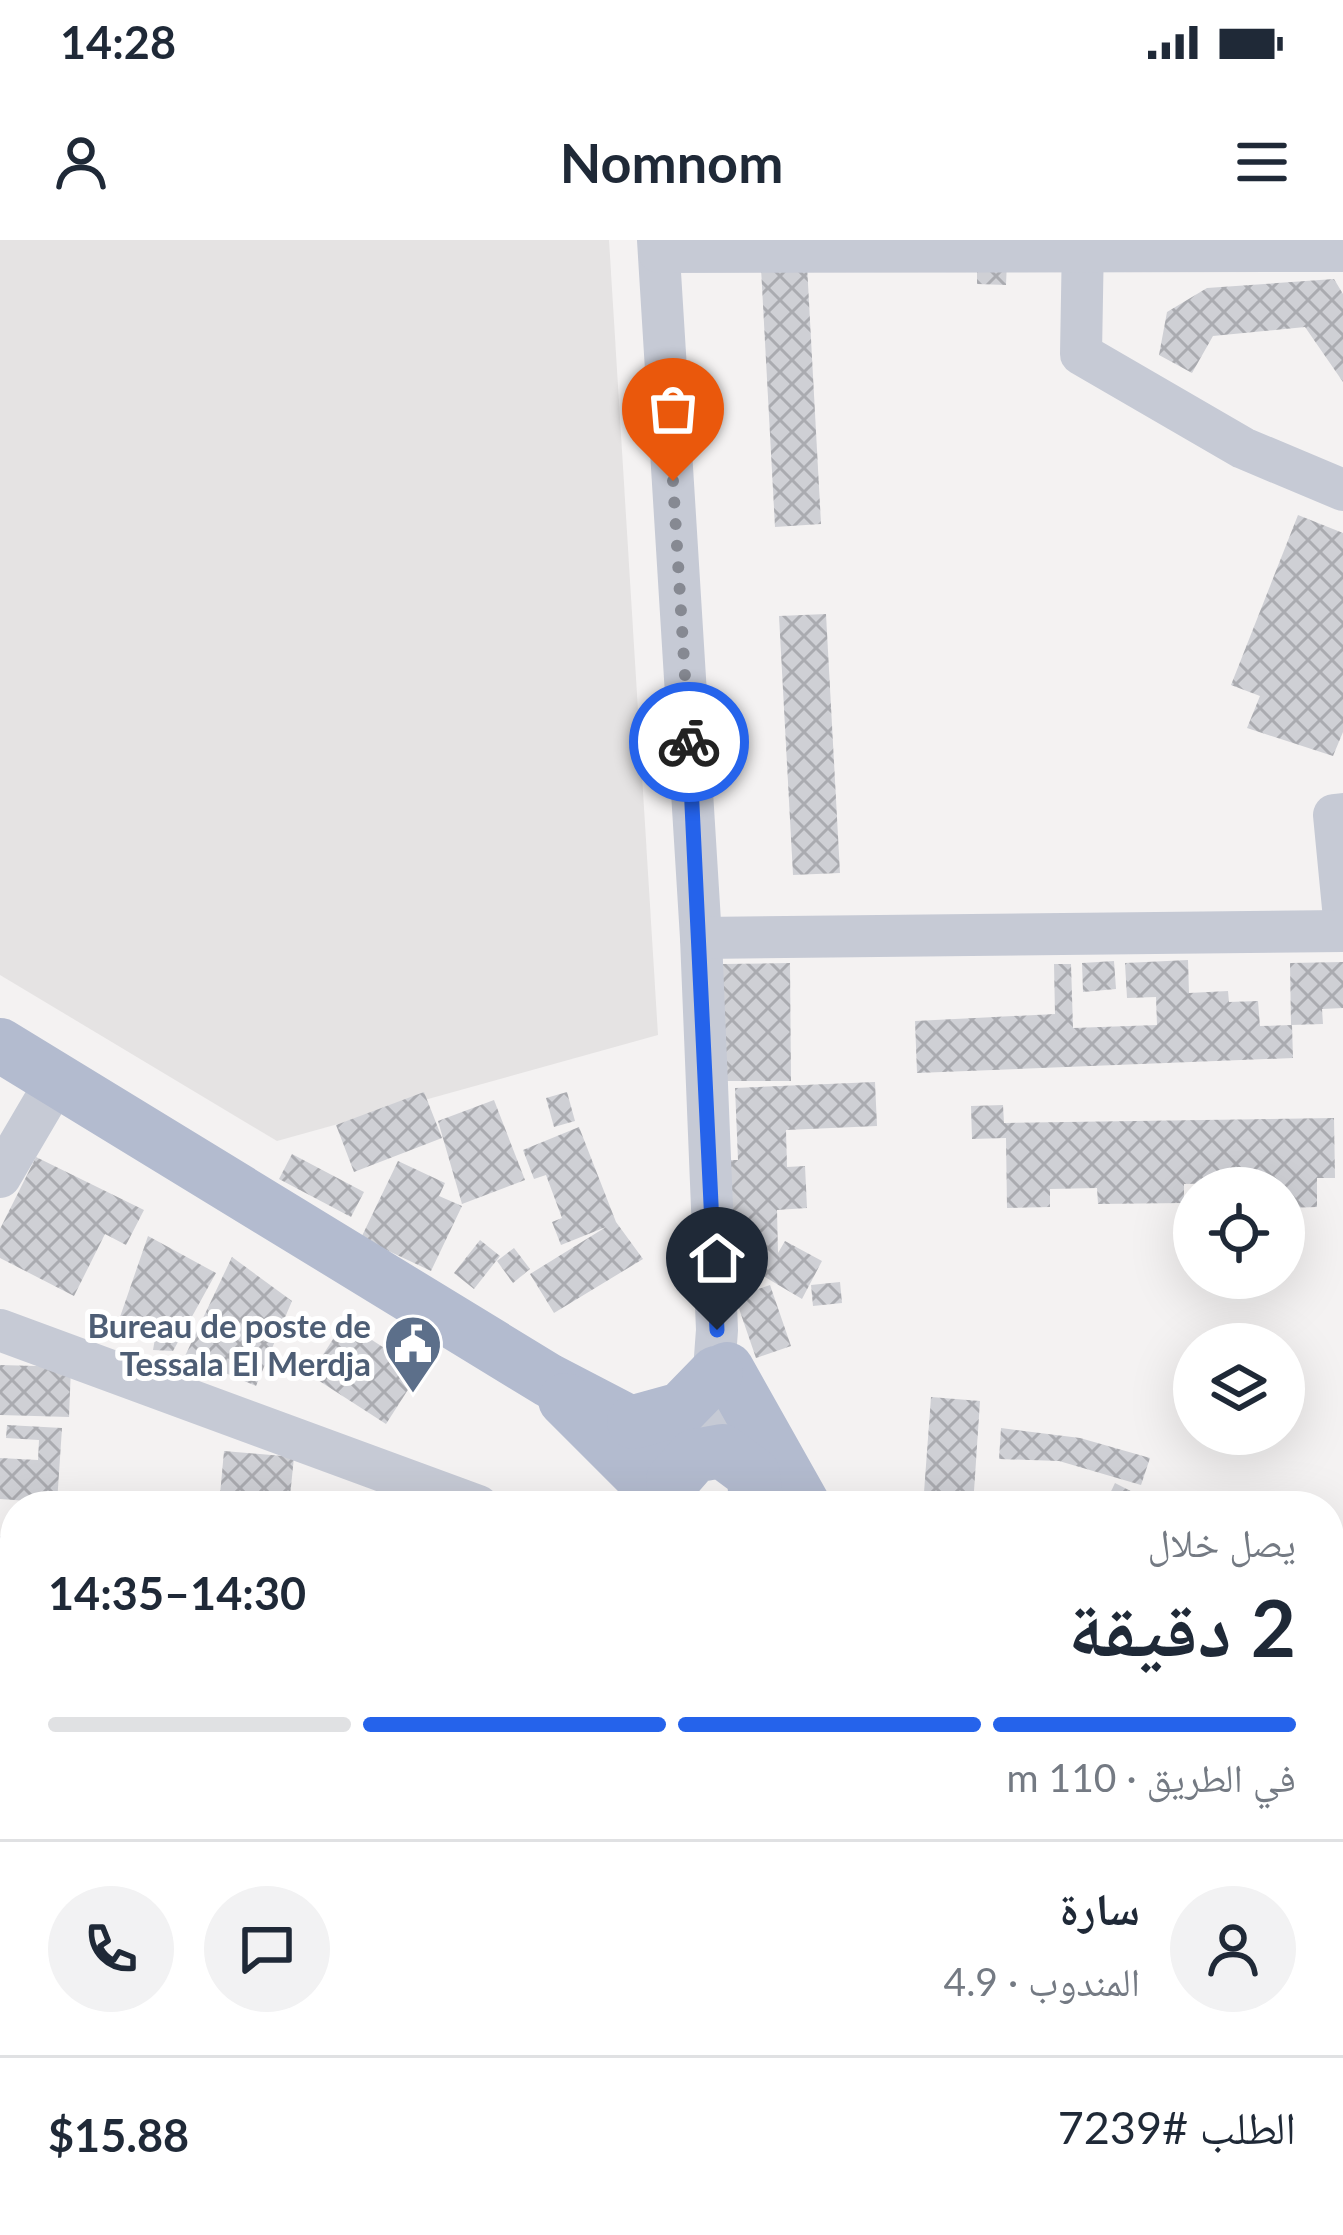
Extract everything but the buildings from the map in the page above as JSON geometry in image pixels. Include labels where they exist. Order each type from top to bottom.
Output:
[{"type":"main road","points":[[0,1045],[548,1379],[750,1482]]},
{"type":"main road","points":[[634,1422],[682,1409],[720,1357]]},
{"type":"main road","points":[[720,1357],[750,1482]]},
{"type":"main road","points":[[548,1379],[589,1428],[655,1491]]},
{"type":"main road","points":[[673,1491],[674,1477],[750,1482]]},
{"type":"street","points":[[1082,245],[1081,355],[1243,448],[1343,490]]},
{"type":"street","points":[[750,1482],[720,1357],[701,938],[658,246],[1082,245],[1343,251]]},
{"type":"street","points":[[1343,814],[1334,815],[1343,908]]},
{"type":"street","points":[[701,938],[1343,931]]},
{"type":"street","points":[[0,1177],[57,1079]]},
{"type":"street","points":[[0,1330],[437,1491]]},
{"type":"shaded area","points":[[0,240],[609,240],[658,1035],[277,1141],[0,975]]},
{"type":"way so far","points":[[673,481],[689,742]]},
{"type":"place","name":"Bureau de poste de Tessala El Merdja","points":[[413,1395]]},
{"type":"route","points":[[689,742],[717,1330]]}]
